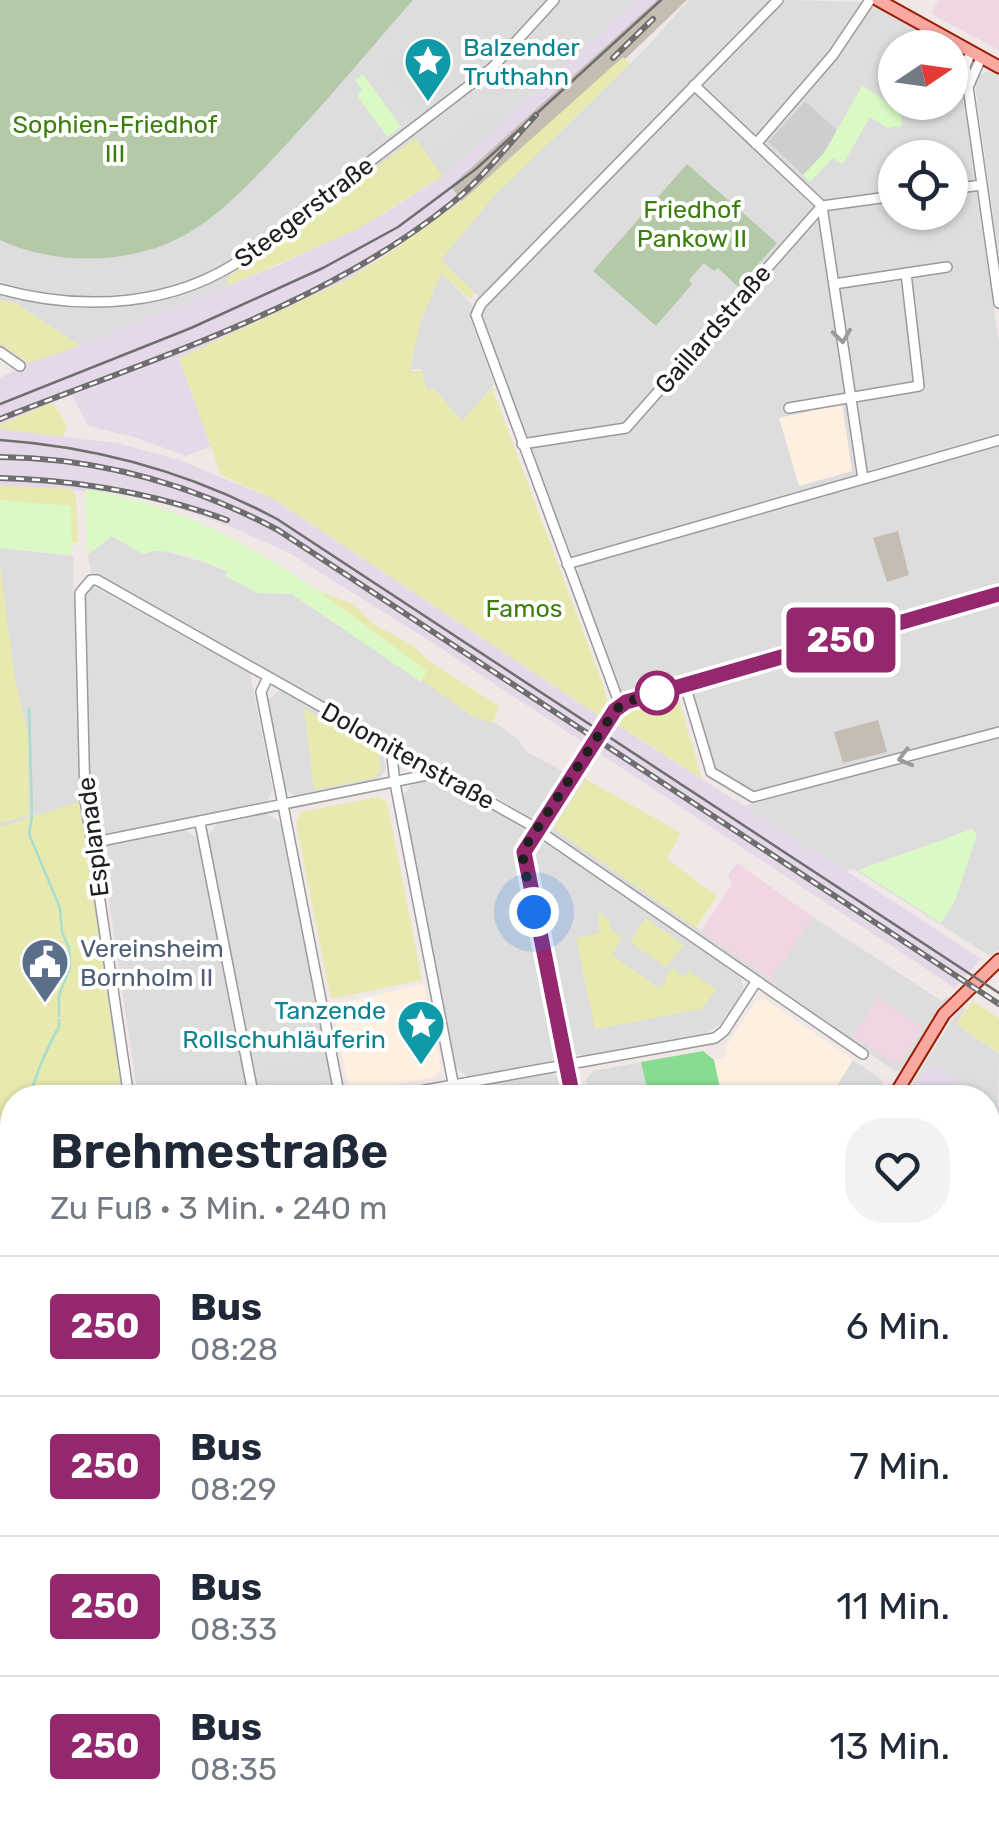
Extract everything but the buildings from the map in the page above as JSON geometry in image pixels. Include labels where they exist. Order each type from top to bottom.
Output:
[{"type":"main road","points":[[878,0],[999,67]]},
{"type":"main road","points":[[901,1085],[944,1014],[999,960]]},
{"type":"street","name":"Steegerstraße","points":[[0,289],[47,298],[107,302],[171,293],[211,279],[248,255],[492,68],[554,0]]},
{"type":"street","points":[[620,705],[478,326],[478,309],[778,0]]},
{"type":"street","points":[[756,144],[832,55],[870,0]]},
{"type":"street","points":[[976,55],[965,66],[999,303]]},
{"type":"street","points":[[694,86],[822,206],[863,479]]},
{"type":"street","points":[[968,186],[982,184]]},
{"type":"street","points":[[822,206],[878,198]]},
{"type":"street","name":"Gaillardstraße","points":[[522,444],[626,428],[822,206]]},
{"type":"street","points":[[834,284],[947,267]]},
{"type":"street","points":[[789,408],[919,386],[906,274]]},
{"type":"street","points":[[0,352],[20,366]]},
{"type":"street","points":[[567,564],[999,440]]},
{"type":"street","name":"Dolomitenstraße","points":[[91,580],[536,829],[863,1054]]},
{"type":"street","name":"Esplanade","points":[[91,580],[80,593],[86,800],[127,1085]]},
{"type":"street","points":[[570,1085],[524,852],[620,705],[999,594]]},
{"type":"street","points":[[268,677],[260,692],[337,1085]]},
{"type":"street","points":[[685,684],[709,768],[753,797],[999,732]]},
{"type":"street","points":[[391,747],[454,1085],[715,1038],[724,1031],[756,982]]},
{"type":"street","points":[[92,843],[437,773]]},
{"type":"street","points":[[200,823],[251,1085]]},
{"type":"shaded area","points":[[0,0],[548,0],[486,67],[228,264],[205,277],[164,290],[95,297],[43,293],[0,282]]},
{"type":"shaded area","points":[[561,0],[637,0],[443,176],[240,281],[80,346],[26,365],[0,347],[0,296],[79,307],[133,305],[199,289],[235,270],[497,70]]},
{"type":"shaded area","points":[[637,0],[679,0],[463,200],[348,279],[179,358],[211,446],[186,456],[88,426],[72,395],[50,403],[51,415],[30,425],[63,437],[117,443],[179,460],[274,499],[601,717],[584,743],[289,553],[232,527],[167,504],[104,490],[71,490],[73,507],[0,500],[0,378],[34,360],[80,346],[279,265],[382,215],[443,176]]},
{"type":"shaded area","points":[[657,0],[687,0],[576,106],[463,203],[451,186]]},
{"type":"shaded area","points":[[689,0],[772,0],[480,298],[440,260],[494,196],[646,48]]},
{"type":"shaded area","points":[[785,0],[865,2],[845,36],[754,138],[703,86]]},
{"type":"shaded area","points":[[938,0],[999,0],[999,50],[968,34],[968,30],[931,14]]},
{"type":"shaded area","points":[[875,6],[918,30],[878,30],[878,120],[967,120],[976,179],[968,180],[968,140],[878,140],[878,193],[825,201],[765,147],[764,141],[847,44]]},
{"type":"shaded area","points":[[404,54],[434,95],[416,108],[385,67]]},
{"type":"shaded area","points":[[988,71],[999,74],[999,257],[975,85],[977,77]]},
{"type":"shaded area","points":[[694,93],[815,208],[624,422],[527,439],[481,317],[482,310]]},
{"type":"shaded area","points":[[805,101],[837,130],[824,153],[803,175],[768,142]]},
{"type":"shaded area","points":[[496,112],[505,121],[443,176],[430,158],[486,114],[490,117]]},
{"type":"shaded area","points":[[976,189],[999,343],[999,433],[866,471],[827,211],[878,204],[878,230],[968,230],[968,190]]},
{"type":"shaded area","points":[[820,218],[848,393],[845,402],[849,408],[856,475],[572,556],[531,448],[630,429]]},
{"type":"shaded area","points":[[441,272],[474,306],[472,323],[494,384],[463,422],[434,389],[427,390],[421,369],[410,369],[420,323]]},
{"type":"shaded area","points":[[842,404],[852,471],[799,486],[779,418]]},
{"type":"shaded area","points":[[999,445],[999,589],[627,696],[619,694],[576,573],[578,567]]},
{"type":"shaded area","points":[[898,531],[909,575],[887,582],[873,538]]},
{"type":"shaded area","points":[[112,536],[143,554],[157,549],[207,563],[258,593],[292,594],[421,681],[426,673],[518,739],[527,752],[568,774],[538,819],[527,819],[523,813],[101,576],[92,575],[87,555]]},
{"type":"shaded area","points":[[0,548],[73,556],[79,799],[124,1085],[0,1085]]},
{"type":"shaded area","points":[[93,586],[250,673],[273,790],[266,803],[103,836],[93,830],[84,593]]},
{"type":"shaded area","points":[[999,599],[999,729],[757,795],[712,770],[690,691],[694,687]]},
{"type":"shaded area","points":[[280,690],[381,747],[386,769],[377,781],[296,797],[285,789],[267,701]]},
{"type":"shaded area","points":[[878,720],[887,752],[843,763],[834,732]]},
{"type":"shaded area","points":[[617,725],[981,959],[955,988],[596,751]]},
{"type":"shaded area","points":[[999,736],[999,950],[990,956],[854,869],[847,871],[744,806]]},
{"type":"shaded area","points":[[582,768],[586,779],[556,825],[557,831],[770,979],[813,917],[942,1001],[947,996],[952,1000],[933,1020],[901,1070],[895,1071],[548,833],[545,825]]},
{"type":"shaded area","points":[[439,779],[526,827],[519,855],[520,878],[558,1052],[552,1061],[469,1077],[455,1068],[402,798],[411,785]]},
{"type":"shaded area","points":[[266,813],[280,822],[333,1085],[257,1085],[208,836],[217,823]]},
{"type":"shaded area","points":[[184,829],[199,840],[248,1085],[136,1085],[103,861],[97,861],[96,850]]},
{"type":"shaded area","points":[[542,838],[740,976],[744,990],[721,1024],[707,1033],[582,1056],[572,1053],[529,859],[531,846]]},
{"type":"shaded area","points":[[737,863],[813,917],[771,979],[701,932],[732,884],[728,875]]},
{"type":"shaded area","points":[[424,984],[441,1067],[435,1077],[391,1085],[349,1085],[332,1005]]},
{"type":"shaded area","points":[[879,997],[923,1028],[902,1060],[892,1062],[852,1036]]},
{"type":"shaded area","points":[[766,1000],[853,1060],[837,1085],[718,1085],[714,1060],[726,1057],[725,1048],[756,1001]]},
{"type":"shaded area","points":[[961,1006],[966,1009],[956,1024],[999,1053],[998,1085],[963,1085],[930,1063],[916,1085],[911,1085]]},
{"type":"shaded area","points":[[853,1060],[882,1080],[883,1085],[836,1085]]},
{"type":"shaded area","points":[[317,1062],[322,1085],[266,1085],[263,1072]]},
{"type":"shaded area","points":[[641,1062],[646,1085],[587,1085],[586,1080],[593,1071]]},
{"type":"shaded area","points":[[930,1063],[963,1085],[916,1085]]},
{"type":"shaded area","points":[[552,1073],[565,1085],[483,1085]]},
{"type":"green space","name":"Sophien-Friedhof III","points":[[0,0],[413,0],[282,149],[212,217],[185,235],[141,252],[117,257],[68,258],[0,240]]},
{"type":"green space","name":"Famos","points":[[623,57],[630,64],[494,196],[441,260],[475,293],[470,299],[441,273],[420,323],[410,369],[421,369],[427,390],[434,389],[462,421],[492,388],[603,685],[608,706],[601,717],[274,499],[221,475],[179,358],[348,279],[385,256],[463,200]]},
{"type":"green space","points":[[363,74],[401,127],[387,137],[357,95],[362,90],[355,80]]},
{"type":"green space","points":[[862,86],[878,96],[878,120],[901,120],[902,126],[888,128],[870,117],[843,164],[833,158],[810,182],[803,175],[824,153]]},
{"type":"green space","points":[[415,138],[443,176],[356,230],[228,286],[226,279]]},
{"type":"green space","name":"Friedhof Pankow II","points":[[687,164],[777,243],[738,287],[718,268],[714,271],[704,263],[689,280],[692,284],[656,326],[593,271]]},
{"type":"green space","points":[[0,300],[16,303],[80,346],[29,363],[0,344]]},
{"type":"green space","points":[[50,403],[67,426],[63,437],[0,429],[0,425]]},
{"type":"green space","points":[[0,485],[71,489],[76,496],[78,543],[0,536]]},
{"type":"green space","points":[[86,489],[184,517],[268,559],[427,671],[421,682],[292,594],[258,593],[225,576],[227,571],[207,563],[174,552],[143,554],[112,536],[87,555]]},
{"type":"green space","points":[[0,500],[71,506],[72,555],[0,548]]},
{"type":"green space","points":[[0,566],[15,679],[28,733],[29,815],[0,823]]},
{"type":"green space","points":[[310,588],[353,604],[374,624],[415,647],[429,661],[499,706],[493,723],[472,716],[422,680]]},
{"type":"green space","points":[[678,696],[702,779],[615,723],[622,711]]},
{"type":"green space","points":[[304,709],[378,750],[381,769],[375,778],[314,790]]},
{"type":"green space","points":[[586,779],[681,833],[667,859],[717,896],[696,928],[557,831],[555,825]]},
{"type":"green space","points":[[378,797],[387,802],[422,980],[331,999],[296,823],[301,812]]},
{"type":"green space","points":[[79,802],[120,1085],[0,1085],[0,827]]},
{"type":"green space","points":[[972,829],[977,834],[955,901],[941,923],[858,870]]},
{"type":"green space","points":[[598,912],[611,922],[609,928],[622,937],[612,955],[659,988],[672,968],[684,977],[689,971],[716,989],[702,1009],[595,1029],[576,938],[599,933]]},
{"type":"green space","points":[[645,918],[684,945],[666,967],[630,942]]},
{"type":"green space","points":[[973,1001],[999,1018],[999,1053],[956,1024]]},
{"type":"green space","points":[[703,1051],[714,1060],[719,1085],[646,1085],[641,1062]]},
{"type":"waterway","points":[[29,709],[32,813]]},
{"type":"waterway","points":[[32,816],[29,834],[60,908],[62,932],[69,948],[70,968],[59,995],[59,1016]]},
{"type":"waterway","points":[[34,1085],[59,1020]]},
{"type":"tram line","points":[[0,404],[191,328],[323,268],[398,227],[476,169],[661,0]]},
{"type":"tram line","points":[[0,440],[73,449],[143,464],[211,488],[277,519],[999,993]]},
{"type":"railway","points":[[613,58],[653,19]]},
{"type":"railway","points":[[0,419],[235,327],[349,272],[452,203],[536,115]]},
{"type":"railway","points":[[0,457],[73,462],[143,477],[212,499],[278,530],[999,1004]]},
{"type":"railway","points":[[0,478],[115,490],[227,520]]},
{"type":"bus line","name":"250","points":[[570,1085],[523,860],[527,844],[615,710],[626,702],[999,594]]},
{"type":"place","name":"Balzender Truthahn","points":[[428,104]]},
{"type":"place","name":"Vereinsheim Bornholm II","points":[[45,1004]]},
{"type":"place","name":"Tanzende Rollschuhläuferin","points":[[421,1066]]},
{"type":"route","points":[[534,912],[523,860],[527,844],[615,710],[626,702],[657,693]]}]
